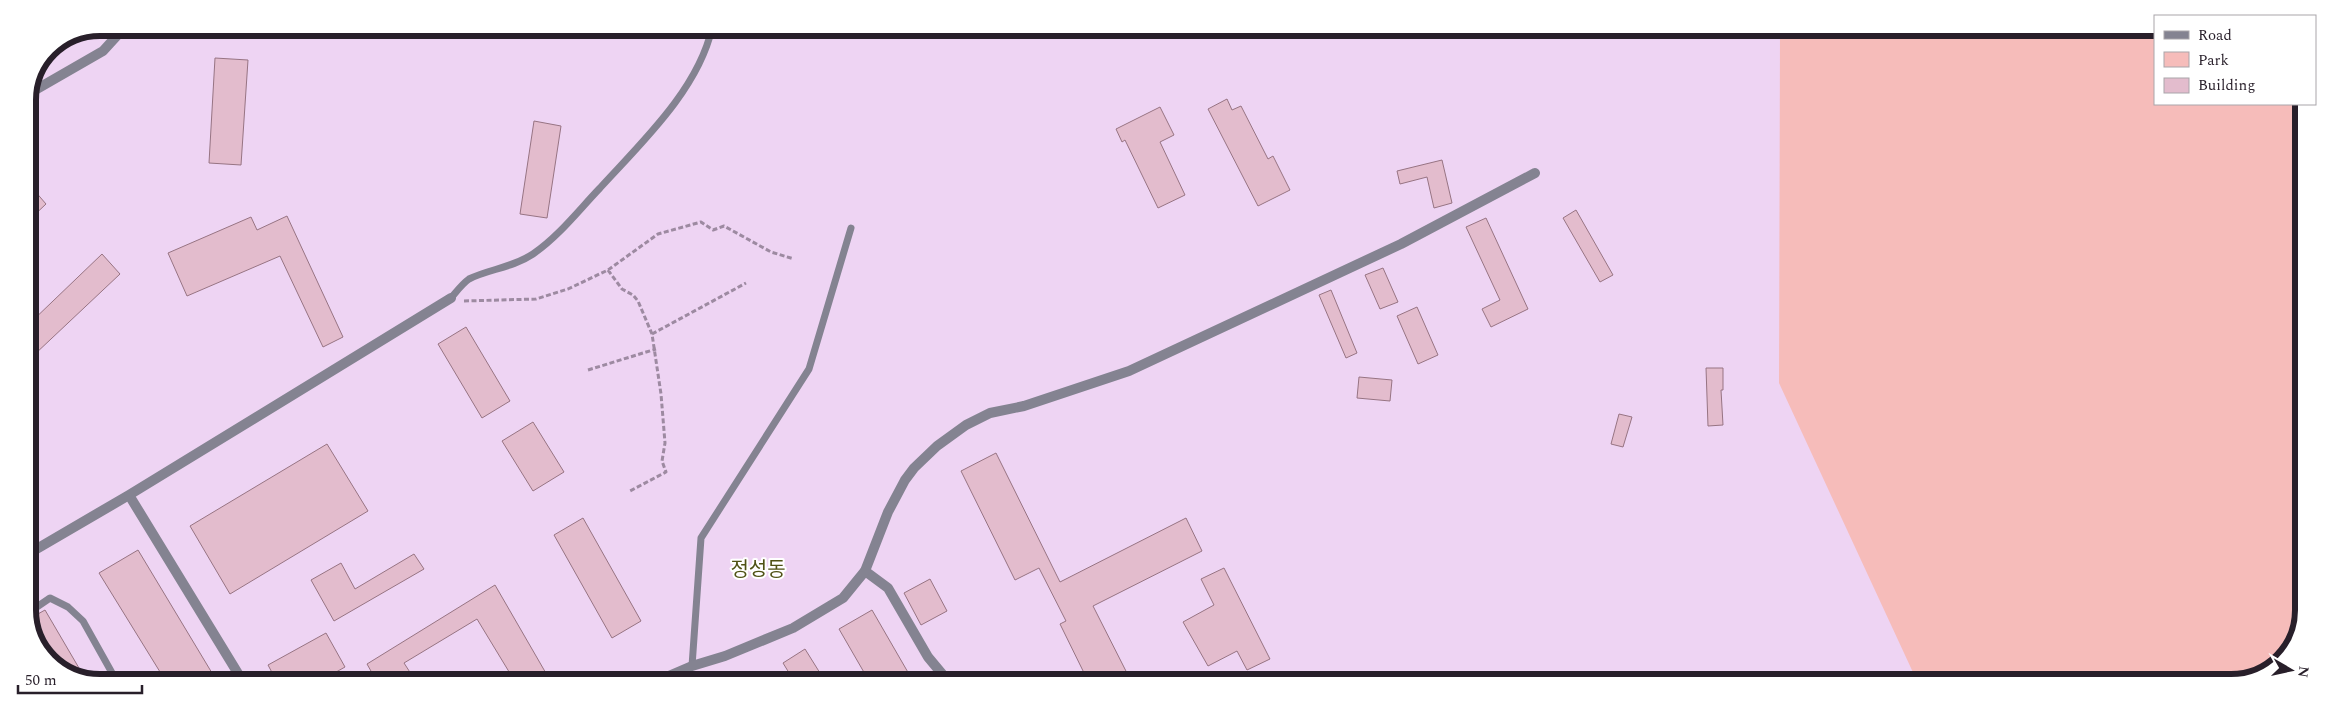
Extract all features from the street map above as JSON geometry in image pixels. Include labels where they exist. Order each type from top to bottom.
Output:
[{"type":"street","points":[[37,89],[103,51],[117,36]]},
{"type":"street","points":[[673,674],[725,656],[801,624],[843,598],[865,571],[888,512],[905,480],[914,468],[937,446],[966,425],[990,413],[1024,406],[1128,371],[1401,244],[1536,173]]},
{"type":"street","points":[[36,549],[129,495],[451,298]]},
{"type":"street","points":[[129,495],[238,674]]},
{"type":"street","points":[[865,571],[888,588],[928,656],[942,674]]},
{"type":"lane","points":[[451,298],[460,286],[470,279],[525,260],[548,244],[654,129],[681,95],[705,51],[710,36]]},
{"type":"lane","points":[[692,666],[702,538],[809,369],[851,228]]},
{"type":"lane","points":[[36,608],[50,598],[68,607],[83,621],[113,674]]},
{"type":"path","points":[[451,298],[473,301],[536,299],[568,289],[608,270],[658,234],[701,222],[713,230],[724,226],[771,252],[794,259]]},
{"type":"path","points":[[608,270],[622,288],[633,295],[638,301],[652,334],[656,349],[665,443],[662,461],[666,472],[630,492]]},
{"type":"path","points":[[652,334],[746,283]]},
{"type":"path","points":[[588,370],[656,349]]},
{"type":"green space","points":[[1780,36],[2154,36],[2154,105],[2295,105],[2295,610],[2293,626],[2284,645],[2266,645],[2266,663],[2251,670],[2231,674],[1914,674],[1779,383]]},
{"type":"building","points":[[215,58],[248,60],[241,165],[209,163]]},
{"type":"building","points":[[1227,99],[1232,110],[1241,106],[1268,159],[1273,156],[1290,190],[1258,206],[1208,109]]},
{"type":"building","points":[[1160,107],[1174,135],[1160,142],[1185,195],[1158,208],[1125,140],[1122,142],[1116,129]]},
{"type":"building","points":[[534,121],[561,126],[547,218],[520,214]]},
{"type":"building","points":[[1442,160],[1452,203],[1434,208],[1427,177],[1400,184],[1397,171]]},
{"type":"building","points":[[36,192],[46,204],[36,213]]},
{"type":"building","points":[[1576,210],[1613,275],[1600,282],[1563,218]]},
{"type":"building","points":[[287,216],[343,337],[323,347],[280,256],[187,296],[168,253],[251,217],[257,230]]},
{"type":"building","points":[[1486,218],[1528,309],[1491,327],[1482,309],[1500,300],[1466,227]]},
{"type":"building","points":[[102,254],[120,274],[36,353],[36,317]]},
{"type":"building","points":[[1383,268],[1398,302],[1380,309],[1365,275]]},
{"type":"building","points":[[1331,290],[1357,353],[1346,358],[1319,295]]},
{"type":"building","points":[[1417,307],[1438,355],[1418,364],[1397,316]]},
{"type":"building","points":[[466,327],[510,401],[482,418],[438,344]]},
{"type":"building","points":[[1706,368],[1723,368],[1723,390],[1721,390],[1723,425],[1708,426]]},
{"type":"building","points":[[1359,377],[1392,380],[1390,401],[1357,398]]},
{"type":"building","points":[[1619,414],[1632,417],[1623,447],[1611,444]]},
{"type":"building","points":[[533,422],[564,472],[533,491],[502,441]]},
{"type":"building","points":[[327,444],[368,511],[230,594],[190,526]]},
{"type":"building","points":[[996,453],[1060,582],[1186,518],[1202,551],[1093,606],[1127,674],[1085,674],[1060,624],[1066,621],[1039,568],[1015,580],[961,471]]},
{"type":"building","points":[[583,518],[641,621],[612,638],[554,535]]},
{"type":"building","points":[[138,550],[212,673],[161,674],[99,573]]},
{"type":"building","points":[[414,554],[424,569],[334,621],[311,580],[341,563],[355,589]]},
{"type":"building","points":[[1224,568],[1270,659],[1247,670],[1237,651],[1208,666],[1183,622],[1214,605],[1201,579]]},
{"type":"building","points":[[930,579],[947,611],[921,625],[904,593]]},
{"type":"building","points":[[495,585],[546,674],[510,674],[477,619],[404,663],[411,674],[373,674],[367,664]]},
{"type":"building","points":[[45,610],[81,671],[65,663],[52,652],[41,634],[36,615]]},
{"type":"building","points":[[872,610],[909,674],[865,674],[839,629]]},
{"type":"building","points":[[326,633],[345,667],[333,674],[273,674],[268,665]]},
{"type":"building","points":[[805,649],[821,674],[790,674],[783,663]]},
{"type":"district","name":"정성동","points":[[758,570]]}]
